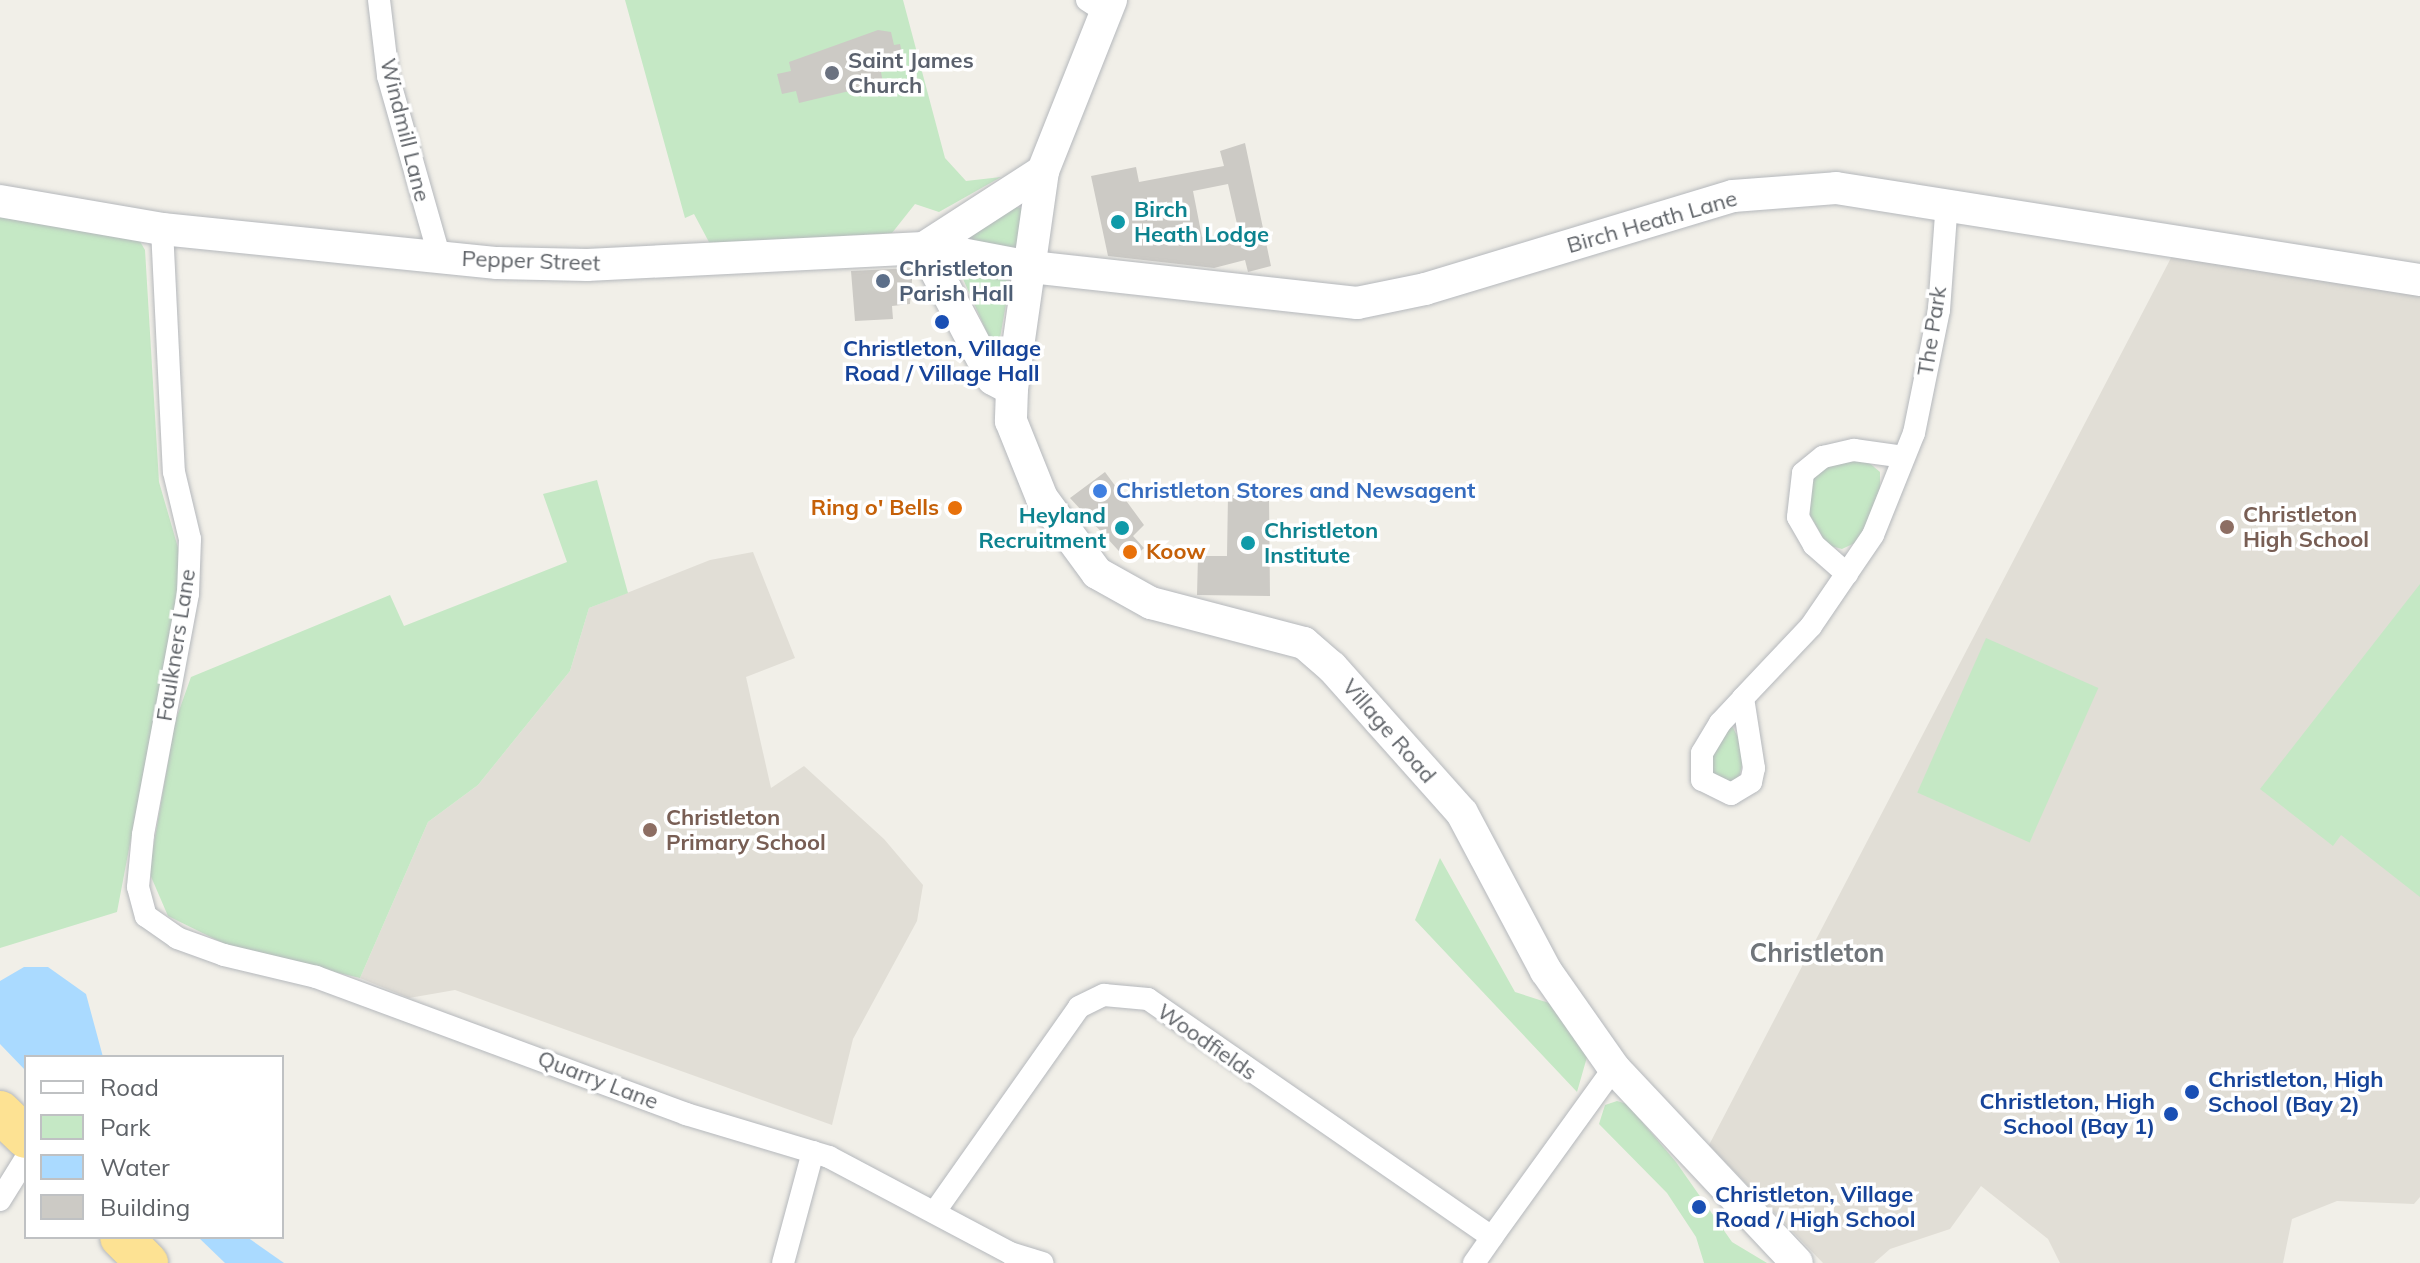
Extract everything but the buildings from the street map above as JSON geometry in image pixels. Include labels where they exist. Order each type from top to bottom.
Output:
[{"type":"highway","points":[[0,1112],[24,1135]]},
{"type":"highway","points":[[123,1239],[147,1263]]},
{"type":"street","name":"Windmill Lane","points":[[379,0],[388,76],[440,258]]},
{"type":"street","name":"Village Road","points":[[1101,4],[1043,171],[1012,389],[1011,421],[1042,498],[1073,547],[1097,573],[1151,603],[1304,643],[1332,667],[1462,813],[1546,971],[1614,1068],[1797,1263]]},
{"type":"street","points":[[1012,389],[993,379],[927,248],[1043,171]]},
{"type":"street","name":"Birch Heath Lane","points":[[1031,267],[1357,303],[1425,289],[1733,196],[1836,188],[1947,202],[2420,280]]},
{"type":"street","name":"Pepper Street","points":[[0,201],[162,229],[440,258],[587,265],[927,248],[1031,267]]},
{"type":"street","name":"The Park","points":[[1743,698],[1811,626],[1873,535],[1904,457],[1939,310],[1947,202]]},
{"type":"street","name":"Faulkners Lane","points":[[146,916],[138,887],[143,835],[188,594],[190,539],[174,472],[162,229]]},
{"type":"street","points":[[1847,574],[1814,545],[1798,517],[1803,473],[1823,457],[1854,450],[1904,457]]},
{"type":"street","name":"Quarry Lane","points":[[146,916],[177,938],[224,955],[330,981],[686,1114],[813,1152],[936,1210],[1010,1253],[1042,1263]]},
{"type":"street","name":"Woodfields","points":[[936,1210],[1079,1007],[1125,993],[1148,999],[1492,1237]]},
{"type":"street","points":[[1474,1263],[1614,1068]]},
{"type":"street","points":[[783,1263],[813,1152]]},
{"type":"street","points":[[3,1190],[24,1161]]},
{"type":"shaded area","name":"Christleton High School","points":[[2172,256],[2420,291],[2420,1197],[2414,1204],[2337,1201],[2292,1219],[2283,1263],[2060,1263],[2048,1239],[1981,1186],[1950,1229],[1890,1249],[1874,1263],[1823,1263],[1709,1145]]},
{"type":"shaded area","name":"Christleton Primary School","points":[[753,552],[795,658],[746,677],[771,788],[804,766],[884,839],[923,885],[917,921],[853,1039],[832,1125],[455,990],[409,998],[360,978],[428,822],[478,785],[570,671],[589,608],[710,560]]},
{"type":"green space","points":[[625,0],[903,0],[945,158],[966,181],[1001,177],[939,212],[915,204],[892,233],[710,244],[694,214],[685,218]]},
{"type":"green space","points":[[1016,207],[1027,209],[1025,243],[1011,250],[984,249],[969,237]]},
{"type":"green space","points":[[0,217],[138,238],[145,250],[159,482],[179,551],[178,591],[117,912],[0,948]]},
{"type":"green space","points":[[959,270],[1010,281],[997,355]]},
{"type":"green space","points":[[1846,459],[1867,461],[1880,472],[1880,498],[1857,542],[1842,549],[1827,545],[1805,506],[1807,480],[1823,464]]},
{"type":"green space","points":[[597,480],[628,593],[589,608],[570,671],[478,785],[428,822],[360,978],[233,948],[168,916],[149,872],[175,722],[191,677],[390,595],[404,626],[567,562],[543,494]]},
{"type":"green space","points":[[2420,584],[2420,897],[2341,835],[2333,846],[2260,789]]},
{"type":"green space","points":[[1986,638],[2098,688],[2030,842],[1917,792]]},
{"type":"green space","points":[[1731,724],[1742,745],[1742,765],[1738,782],[1724,785],[1710,773],[1713,749]]},
{"type":"green space","points":[[1440,858],[1515,992],[1549,1003],[1587,1057],[1577,1092],[1415,920]]},
{"type":"green space","points":[[1617,1101],[1627,1104],[1676,1162],[1732,1242],[1767,1263],[1704,1263],[1696,1237],[1667,1193],[1599,1124],[1605,1105]]},
{"type":"water","points":[[24,967],[48,967],[86,994],[102,1055],[24,1055],[24,1069],[0,1044],[0,981]]},
{"type":"water","points":[[200,1239],[250,1239],[284,1263],[225,1263]]},
{"type":"place","name":"Saint James Church","points":[[832,73]]},
{"type":"place","name":"Birch Heath Lodge","points":[[1118,222]]},
{"type":"place","name":"Christleton Parish Hall","points":[[883,281]]},
{"type":"place","name":"Christleton, Village Road / Village Hall","points":[[942,322]]},
{"type":"place","name":"Christleton Stores and Newsagent","points":[[1100,491]]},
{"type":"place","name":"Ring o' Bells","points":[[955,508]]},
{"type":"place","name":"Christleton High School","points":[[2227,527]]},
{"type":"place","name":"Heyland Recruitment","points":[[1122,528]]},
{"type":"place","name":"Christleton Institute","points":[[1248,543]]},
{"type":"place","name":"Koow","points":[[1130,552]]},
{"type":"place","name":"Christleton Primary School","points":[[650,830]]},
{"type":"place","name":"Christleton, High School (Bay 2)","points":[[2192,1092]]},
{"type":"place","name":"Christleton, High School (Bay 1)","points":[[2171,1114]]},
{"type":"place","name":"Christleton, Village Road / High School","points":[[1699,1207]]},
{"type":"district","name":"Christleton","points":[[1817,953]]}]
